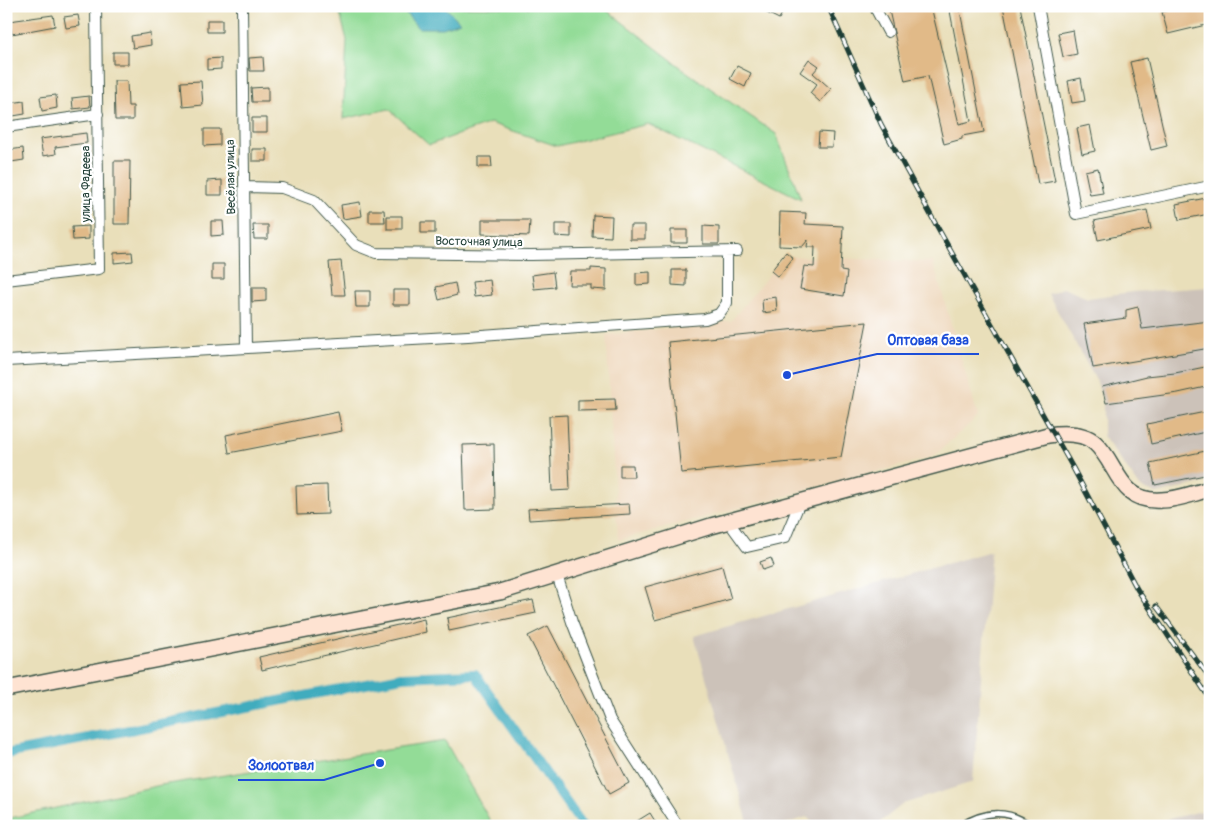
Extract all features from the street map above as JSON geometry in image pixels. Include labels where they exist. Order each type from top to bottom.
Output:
[{"type":"main road","points":[[6,689],[500,592],[728,521],[1048,435],[1067,433],[1082,436],[1095,443],[1123,485],[1142,497],[1160,501],[1210,489]]},
{"type":"street","name":"улица Фадеева","points":[[6,280],[99,269],[96,6]]},
{"type":"street","name":"Весёлая улица","points":[[242,6],[246,348]]},
{"type":"street","points":[[874,6],[888,32]]},
{"type":"street","points":[[1038,6],[1076,214],[1210,186]]},
{"type":"street","points":[[6,127],[98,114]]},
{"type":"street","name":"Восточная улица","points":[[245,187],[282,188],[314,200],[356,245],[376,253],[531,255],[732,251],[727,303],[719,314],[705,320],[468,336],[246,348]]},
{"type":"street","points":[[6,361],[246,348]]},
{"type":"street","points":[[728,521],[747,547],[785,538],[800,502]]},
{"type":"street","points":[[557,575],[572,622],[610,720],[678,826]]},
{"type":"lane","points":[[960,826],[986,813],[1004,814],[1031,826]]},
{"type":"shaded area","points":[[784,256],[933,262],[978,416],[933,457],[618,540],[606,335],[731,321]]},
{"type":"shaded area","points":[[1210,287],[1210,481],[1157,494],[1141,488],[1103,436],[1103,402],[1097,382],[1048,294],[1063,288],[1088,298],[1132,292]]},
{"type":"shaded area","points":[[991,551],[973,782],[903,804],[875,826],[816,826],[807,817],[779,826],[749,826],[694,636]]},
{"type":"shaded area","points":[[1210,809],[1210,826],[1140,826]]},
{"type":"green space","points":[[338,6],[604,8],[687,72],[776,134],[801,199],[648,124],[557,146],[490,123],[429,145],[389,109],[343,119],[347,40]]},
{"type":"green space","points":[[445,741],[493,826],[6,826],[6,819],[161,785]]},
{"type":"water","points":[[400,6],[444,6],[460,22],[443,28],[418,28]]},
{"type":"building","points":[[769,6],[786,6],[779,19],[765,12]]},
{"type":"building","points":[[888,6],[931,6],[959,124],[971,121],[949,6],[959,6],[984,132],[962,136],[962,139],[944,144],[928,76],[905,81]]},
{"type":"building","points":[[1003,6],[1020,6],[1055,181],[1038,184]]},
{"type":"building","points":[[1187,6],[1210,6],[1210,24],[1168,34],[1162,12]]},
{"type":"building","points":[[53,15],[55,26],[12,34],[9,21]]},
{"type":"building","points":[[78,15],[80,26],[66,28],[64,17]]},
{"type":"building","points":[[207,20],[222,20],[222,32],[207,32]]},
{"type":"building","points":[[1073,30],[1077,54],[1063,57],[1058,33]]},
{"type":"building","points":[[150,33],[151,45],[133,48],[131,36]]},
{"type":"building","points":[[113,52],[128,52],[128,64],[113,64]]},
{"type":"building","points":[[263,57],[264,71],[250,71],[249,58]]},
{"type":"building","points":[[221,58],[221,69],[207,70],[207,59]]},
{"type":"building","points":[[1147,58],[1167,146],[1151,150],[1130,62]]},
{"type":"building","points":[[809,59],[819,66],[813,73],[831,89],[820,102],[810,93],[817,84],[800,72]]},
{"type":"building","points":[[737,66],[751,73],[745,87],[730,79]]},
{"type":"building","points":[[1081,78],[1085,101],[1072,103],[1068,81]]},
{"type":"building","points":[[114,81],[127,81],[128,106],[133,106],[133,120],[115,120]]},
{"type":"building","points":[[201,81],[203,105],[183,107],[181,82]]},
{"type":"building","points":[[268,87],[268,102],[252,102],[251,88]]},
{"type":"building","points":[[56,95],[57,108],[42,111],[40,97]]},
{"type":"building","points":[[89,96],[90,107],[73,109],[72,98]]},
{"type":"building","points":[[24,101],[25,114],[13,116],[11,103]]},
{"type":"building","points":[[252,118],[267,118],[267,132],[252,132]]},
{"type":"building","points":[[1090,125],[1095,151],[1082,154],[1077,128]]},
{"type":"building","points":[[204,129],[220,129],[220,145],[204,146]]},
{"type":"building","points":[[819,132],[833,133],[832,147],[818,147]]},
{"type":"building","points":[[86,133],[87,143],[55,147],[56,154],[43,156],[40,139]]},
{"type":"building","points":[[23,148],[24,160],[11,162],[9,150]]},
{"type":"building","points":[[252,149],[267,149],[267,161],[252,161]]},
{"type":"building","points":[[478,157],[491,157],[492,167],[478,167]]},
{"type":"building","points":[[114,161],[130,161],[129,224],[114,224]]},
{"type":"building","points":[[1098,168],[1103,193],[1090,195],[1085,171]]},
{"type":"building","points":[[222,180],[222,195],[207,195],[207,181]]},
{"type":"building","points":[[1206,198],[1209,214],[1179,220],[1176,204]]},
{"type":"building","points":[[360,202],[362,216],[343,219],[341,205]]},
{"type":"building","points":[[369,210],[384,210],[385,222],[369,222]]},
{"type":"building","points":[[1147,210],[1151,229],[1098,240],[1094,221]]},
{"type":"building","points":[[780,212],[806,213],[805,224],[843,226],[841,271],[847,272],[844,296],[800,289],[804,266],[814,267],[815,247],[807,247],[808,240],[802,247],[779,246]]},
{"type":"building","points":[[593,215],[612,216],[611,237],[592,236]]},
{"type":"building","points":[[387,216],[402,216],[402,229],[387,229]]},
{"type":"building","points":[[482,220],[530,220],[529,236],[482,234]]},
{"type":"building","points":[[211,221],[223,221],[224,235],[211,236]]},
{"type":"building","points":[[421,222],[435,222],[435,233],[421,233]]},
{"type":"building","points":[[555,224],[571,224],[571,237],[555,236]]},
{"type":"building","points":[[253,225],[268,225],[268,239],[254,239]]},
{"type":"building","points":[[630,225],[645,225],[645,239],[630,239]]},
{"type":"building","points":[[89,226],[89,239],[73,240],[72,227]]},
{"type":"building","points":[[703,226],[719,227],[719,244],[703,244]]},
{"type":"building","points":[[671,230],[687,230],[687,243],[671,243]]},
{"type":"building","points":[[132,252],[133,261],[114,263],[114,253]]},
{"type":"building","points":[[786,252],[793,258],[778,277],[771,271]]},
{"type":"building","points":[[341,261],[345,295],[332,295],[329,262]]},
{"type":"building","points":[[212,264],[224,264],[224,279],[212,279]]},
{"type":"building","points":[[591,268],[606,269],[606,290],[591,289],[591,285],[569,285],[570,271],[591,271]]},
{"type":"building","points":[[672,270],[686,270],[686,286],[672,285]]},
{"type":"building","points":[[553,272],[555,287],[534,289],[532,275]]},
{"type":"building","points":[[650,272],[650,284],[636,285],[636,273]]},
{"type":"building","points":[[490,280],[492,295],[474,297],[472,282]]},
{"type":"building","points":[[455,283],[457,295],[439,300],[436,287]]},
{"type":"building","points":[[252,288],[266,288],[266,301],[252,302]]},
{"type":"building","points":[[393,290],[410,290],[410,305],[393,305]]},
{"type":"building","points":[[355,291],[370,291],[370,307],[356,307]]},
{"type":"building","points":[[776,297],[777,311],[763,313],[762,299]]},
{"type":"building","points":[[1138,307],[1142,329],[1210,321],[1210,348],[1093,368],[1084,324],[1126,318],[1126,310]]},
{"type":"building","points":[[867,322],[841,457],[681,473],[668,342]]},
{"type":"building","points":[[1210,366],[1210,386],[1178,393],[1106,403],[1102,387],[1147,376]]},
{"type":"building","points":[[615,399],[616,410],[578,411],[578,400]]},
{"type":"building","points":[[1210,411],[1210,431],[1151,444],[1147,424]]},
{"type":"building","points":[[338,412],[342,431],[229,453],[226,435]]},
{"type":"building","points":[[567,415],[570,490],[552,491],[549,416]]},
{"type":"building","points":[[494,444],[495,509],[465,510],[463,445]]},
{"type":"building","points":[[1210,450],[1210,474],[1155,485],[1150,463]]},
{"type":"building","points":[[620,465],[633,465],[634,477],[620,477]]},
{"type":"building","points":[[327,485],[328,514],[297,515],[296,486]]},
{"type":"building","points":[[629,504],[630,514],[529,520],[528,509]]},
{"type":"building","points":[[771,558],[774,566],[763,570],[760,562]]},
{"type":"building","points":[[722,566],[731,599],[655,620],[645,587]]},
{"type":"building","points":[[533,600],[536,613],[449,631],[447,618]]},
{"type":"building","points":[[424,619],[426,632],[262,670],[259,657]]},
{"type":"building","points":[[548,626],[629,783],[609,794],[528,636]]},
{"type":"building","points":[[650,813],[658,826],[629,826]]},
{"type":"waterway","points":[[6,754],[402,677],[475,674],[583,826]]},
{"type":"railway","points":[[828,6],[881,124],[934,221],[1073,468],[1137,589],[1210,699]]},
{"type":"railway","points":[[1156,606],[1210,678]]},
{"type":"place","name":"Оптовая база","points":[[787,375]]},
{"type":"place","name":"Золоотвал","points":[[380,763]]}]
